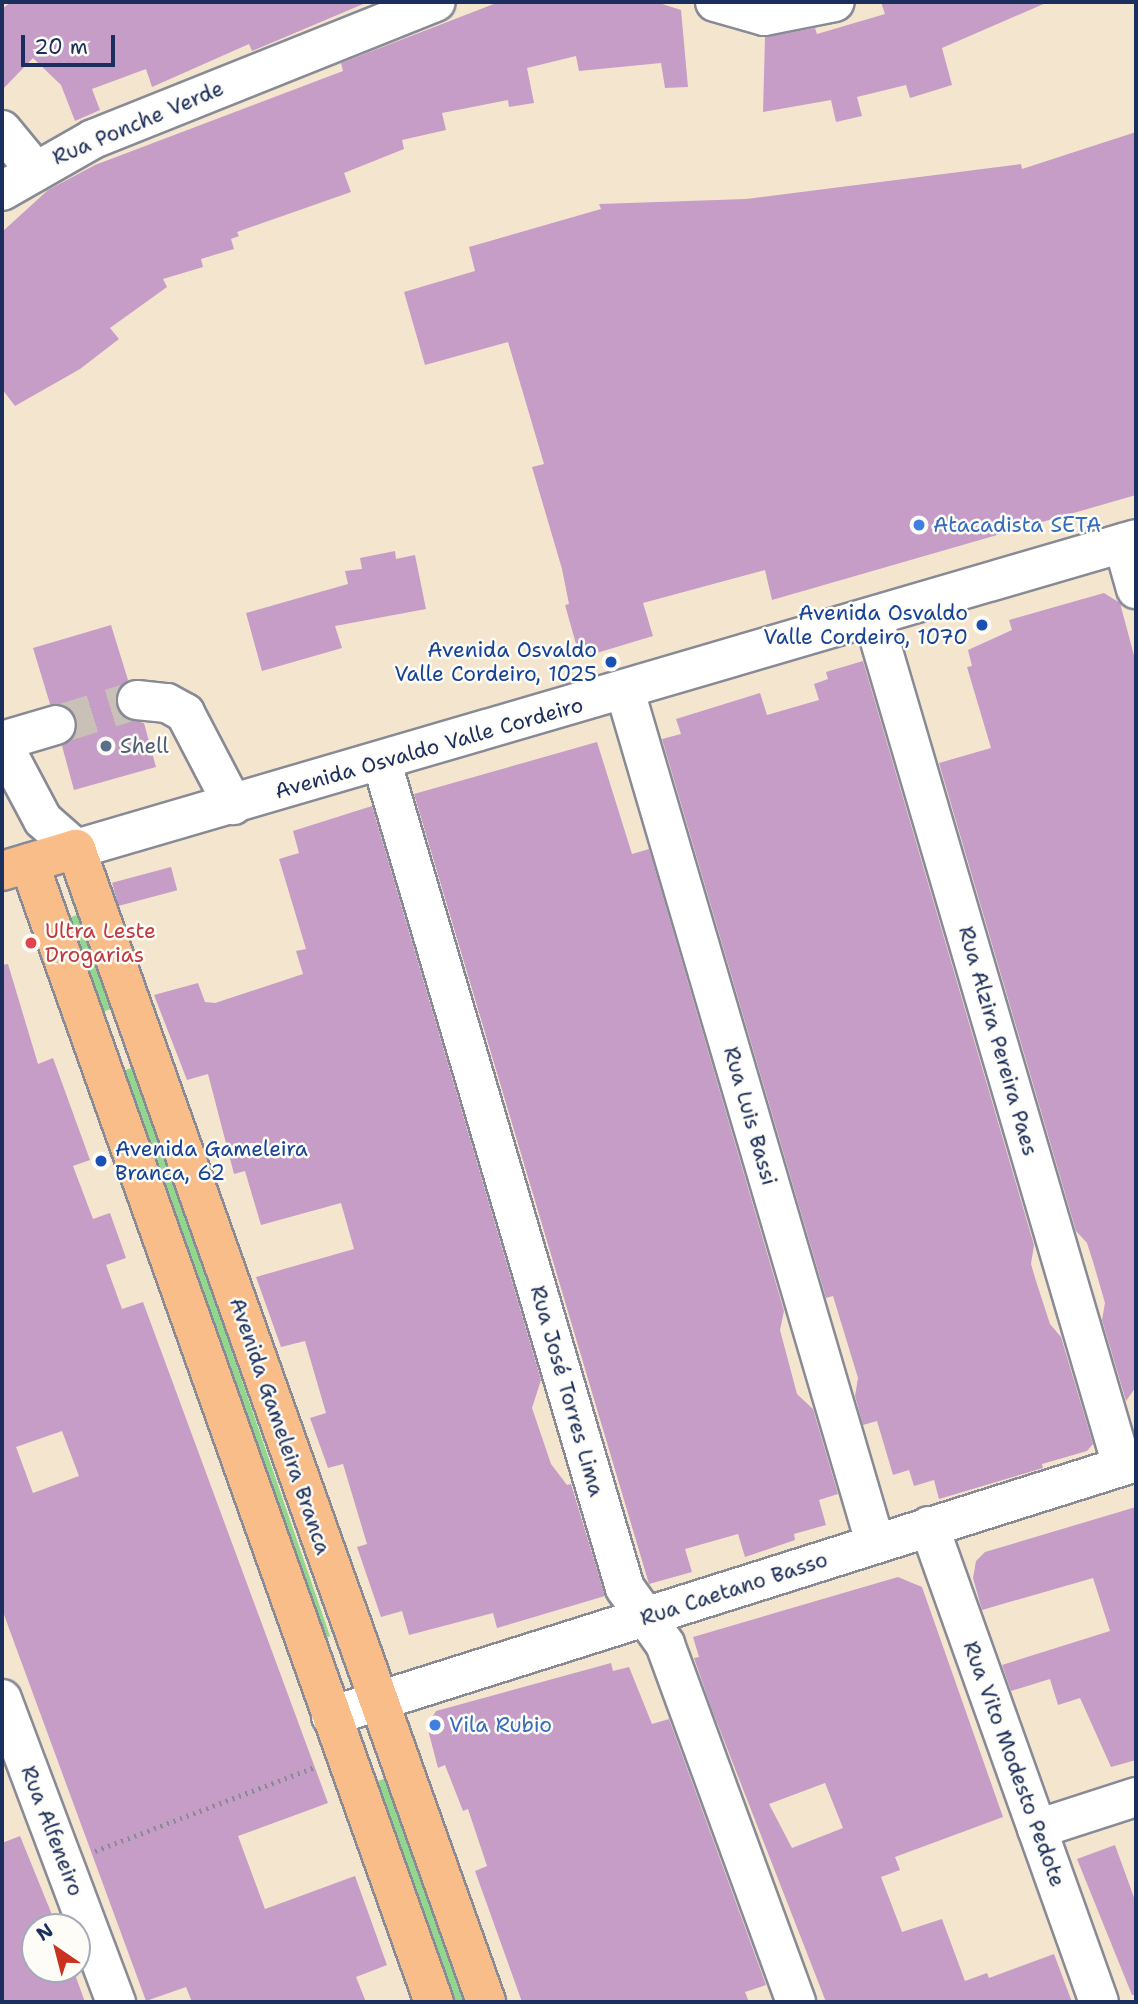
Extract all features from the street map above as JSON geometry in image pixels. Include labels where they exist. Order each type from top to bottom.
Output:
[{"type":"main road","name":"Avenida Osvaldo Valle Cordeiro","points":[[15,867],[76,849]]},
{"type":"main road","name":"Avenida Gameleira Branca","points":[[76,849],[486,2002]]},
{"type":"main road","points":[[15,867],[91,1037],[434,2002]]},
{"type":"main road","points":[[91,1037],[137,1023]]},
{"type":"street","name":"Rua Ponche Verde","points":[[2,191],[34,169],[93,139],[436,2]]},
{"type":"street","points":[[715,2],[764,16],[835,2]]},
{"type":"street","points":[[2,130],[34,169]]},
{"type":"street","points":[[1129,541],[1136,589]]},
{"type":"street","name":"Avenida Osvaldo Valle Cordeiro","points":[[76,849],[382,763],[1129,541]]},
{"type":"street","name":"Rua Alzira Pereira Paes","points":[[873,617],[1129,1464]]},
{"type":"street","name":"Rua Luis Bassi","points":[[625,691],[875,1542]]},
{"type":"street","points":[[137,700],[167,703],[186,713],[233,805]]},
{"type":"street","points":[[56,725],[2,742],[43,820],[76,849]]},
{"type":"street","name":"Rua José Torres Lima","points":[[382,763],[625,1588],[648,1617],[664,1644],[796,2002]]},
{"type":"street","points":[[15,867],[43,820]]},
{"type":"street","name":"Rua Caetano Basso","points":[[331,1716],[379,1704],[875,1542],[1129,1464]]},
{"type":"street","name":"Rua Vito Modesto Pedote","points":[[929,1526],[1099,2002]]},
{"type":"street","name":"Rua Alfeneiro","points":[[2,1699],[116,2002]]},
{"type":"street","points":[[1037,1829],[1136,1797]]},
{"type":"path","points":[[64,1863],[346,1758]]},
{"type":"green space","points":[[80,914],[113,1009],[100,1013],[68,918]]},
{"type":"green space","points":[[134,1067],[330,1636],[319,1640],[123,1071]]},
{"type":"green space","points":[[386,1778],[467,2002],[454,2002],[374,1782]]},
{"type":"building","points":[[11,2],[368,2],[252,51],[249,44],[152,87],[146,69],[92,89],[100,110],[75,121],[61,85],[33,58],[2,90],[2,9]]},
{"type":"building","points":[[499,2],[656,2],[681,10],[688,87],[665,88],[661,63],[579,71],[576,56],[527,68],[534,103],[509,107],[508,100],[442,113],[446,130],[402,140],[404,149],[344,173],[351,192],[237,232],[239,236],[231,239],[234,249],[201,259],[203,267],[163,279],[167,287],[110,328],[119,339],[80,369],[15,406],[2,389],[2,232],[48,190],[95,165],[343,71],[341,63]]},
{"type":"building","points":[[881,2],[1048,2],[942,48],[952,85],[910,98],[906,85],[857,97],[862,116],[836,122],[831,100],[763,112],[765,37],[815,28],[817,34],[885,14]]},
{"type":"building","points":[[1136,132],[1136,495],[772,600],[765,570],[643,603],[653,636],[580,658],[565,605],[569,604],[562,569],[532,467],[544,464],[508,342],[425,365],[404,292],[475,271],[469,247],[601,209],[599,204],[746,199],[1021,164],[1022,169]]},
{"type":"building","points":[[395,551],[396,559],[415,555],[426,609],[335,626],[342,648],[262,671],[246,613],[348,584],[345,571],[362,569],[360,558]]},
{"type":"building","points":[[1104,593],[1120,603],[1136,663],[1136,1387],[1126,1401],[1102,1320],[1105,1303],[1094,1265],[1087,1243],[1076,1231],[939,763],[991,748],[967,667],[972,666],[968,650],[1012,630],[1009,620]]},
{"type":"building","points":[[111,625],[128,680],[119,688],[117,708],[125,718],[144,723],[156,767],[74,790],[62,746],[72,739],[77,719],[71,709],[50,704],[33,648]]},
{"type":"building","points":[[863,661],[1034,1245],[1031,1264],[1050,1324],[1061,1337],[1093,1444],[1087,1451],[1042,1464],[1043,1468],[939,1499],[934,1480],[914,1486],[909,1470],[893,1475],[877,1421],[863,1425],[855,1396],[858,1378],[833,1296],[826,1298],[662,739],[681,734],[676,719],[760,693],[767,715],[819,700],[814,684],[828,679],[826,672]]},
{"type":"building","points":[[597,742],[632,854],[649,849],[784,1311],[780,1330],[797,1394],[813,1409],[838,1494],[819,1500],[826,1525],[794,1534],[795,1540],[745,1557],[738,1534],[685,1549],[692,1572],[649,1584],[414,794]]},
{"type":"building","points":[[372,806],[541,1380],[532,1408],[551,1464],[567,1485],[571,1484],[605,1596],[497,1628],[493,1613],[409,1635],[402,1611],[381,1617],[357,1547],[367,1544],[343,1464],[328,1468],[310,1418],[326,1413],[305,1341],[281,1347],[256,1277],[354,1249],[341,1203],[261,1225],[245,1171],[234,1174],[208,1074],[187,1080],[154,995],[198,983],[205,1002],[215,1003],[303,974],[296,951],[306,949],[279,859],[299,853],[293,831]]},
{"type":"building","points":[[171,867],[177,890],[118,906],[112,883]]},
{"type":"building","points":[[8,964],[38,1064],[53,1058],[90,1160],[73,1166],[93,1219],[110,1213],[126,1258],[106,1265],[122,1309],[143,1302],[328,1803],[238,1836],[265,1909],[355,1876],[387,1965],[356,1977],[366,2002],[192,2002],[186,1987],[146,2001],[2,1609],[2,965]],"holes":[[[62,1431],[79,1476],[33,1493],[16,1447]]]},
{"type":"building","points":[[1136,1507],[1136,1760],[1111,1767],[1080,1698],[1058,1705],[1050,1679],[1011,1691],[1002,1665],[1110,1631],[1093,1578],[982,1610],[973,1578],[976,1561],[985,1552]]},
{"type":"building","points":[[898,1577],[922,1587],[1003,1817],[895,1857],[900,1870],[881,1877],[902,1932],[942,1919],[965,1981],[987,1973],[989,1978],[1054,1954],[1072,2002],[826,2002],[711,1707],[694,1658],[699,1657],[693,1637]],"holes":[[[825,1783],[843,1828],[792,1848],[769,1804]]]},
{"type":"building","points":[[611,1663],[613,1671],[629,1667],[652,1724],[669,1719],[766,1985],[745,1992],[749,2002],[522,2002],[475,1871],[487,1866],[468,1809],[463,1811],[445,1765],[438,1768],[427,1726],[436,1711]]},
{"type":"building","points":[[20,1836],[51,1913],[21,1913],[21,1983],[78,1983],[85,2002],[2,2002],[2,1843]]},
{"type":"building","points":[[1115,1845],[1136,1903],[1136,1995],[1132,1995],[1077,1859]]},
{"type":"tunnel","points":[[56,725],[137,700]]},
{"type":"place","name":"Atacadista SETA","points":[[919,525]]},
{"type":"place","name":"Avenida Osvaldo Valle Cordeiro, 1070","points":[[982,625]]},
{"type":"place","name":"Avenida Osvaldo Valle Cordeiro, 1025","points":[[611,662]]},
{"type":"place","name":"Shell","points":[[106,746]]},
{"type":"place","name":"Ultra Leste Drogarias","points":[[31,943]]},
{"type":"place","name":"Avenida Gameleira Branca, 62","points":[[101,1161]]},
{"type":"place","name":"Vila Rubio","points":[[435,1725]]}]
